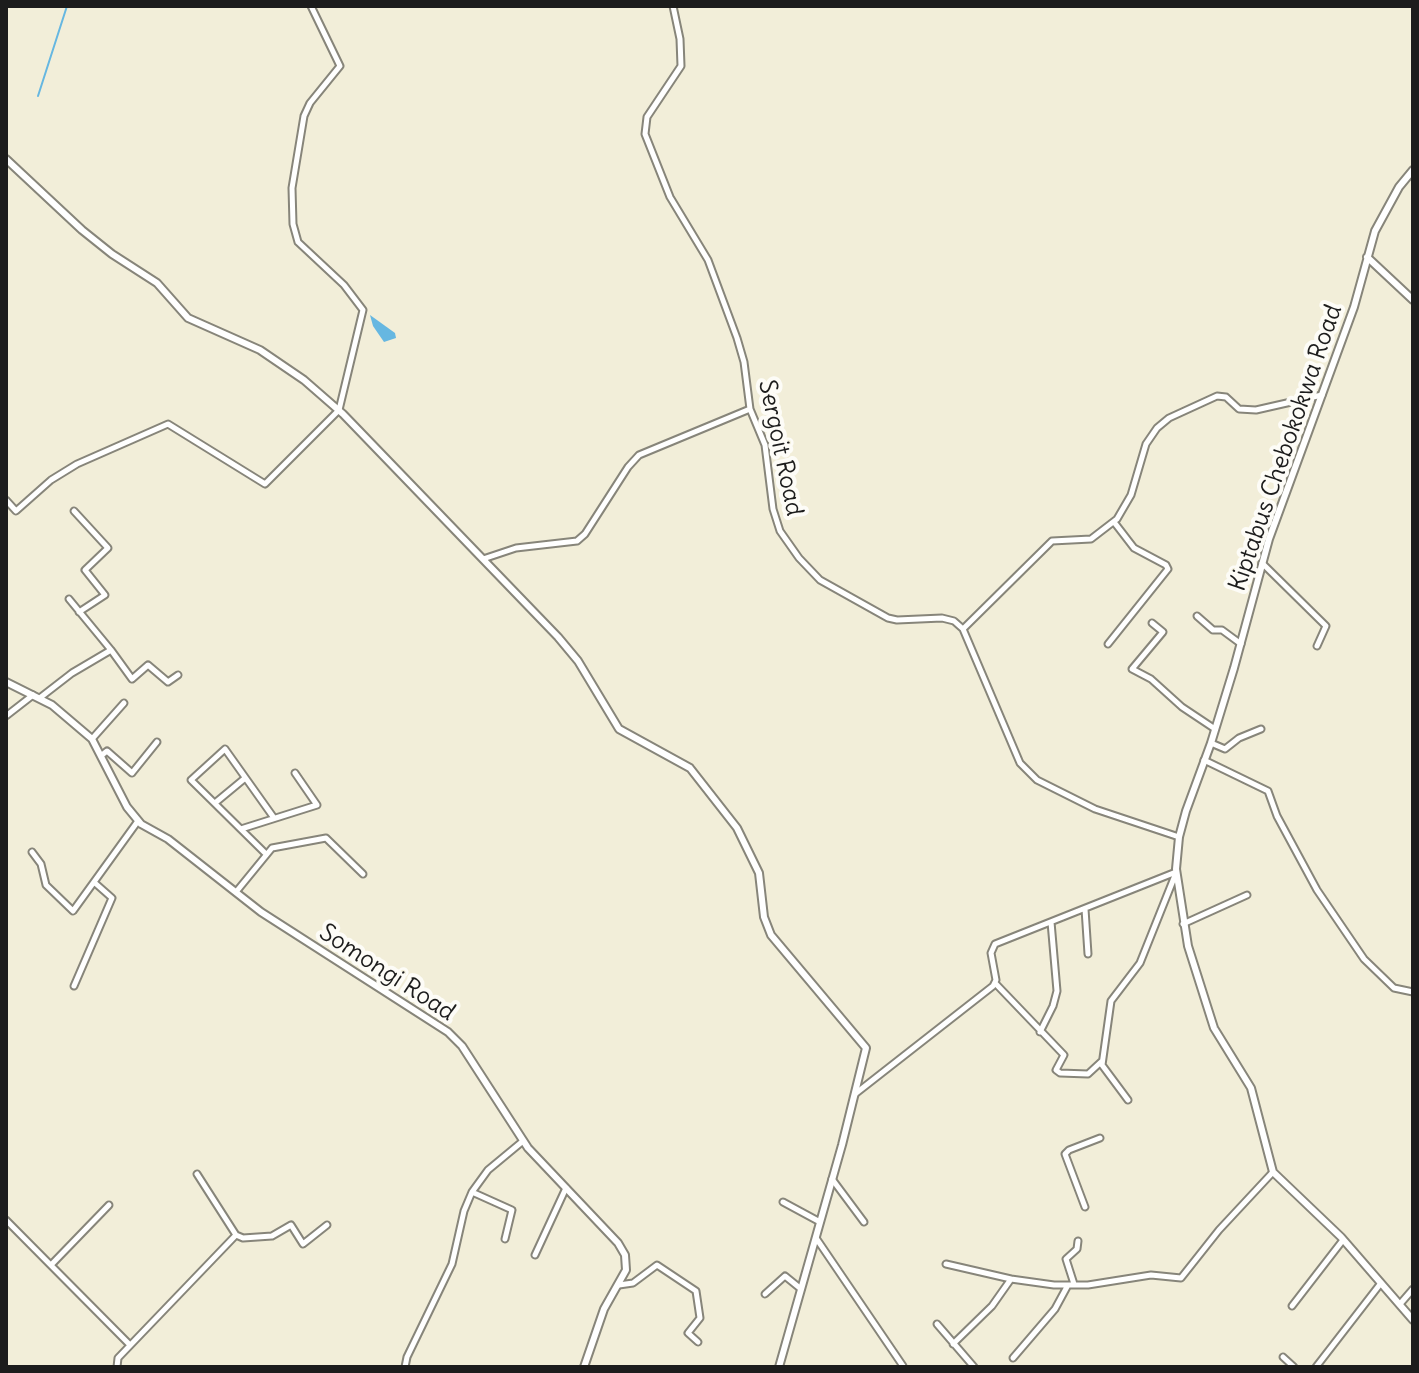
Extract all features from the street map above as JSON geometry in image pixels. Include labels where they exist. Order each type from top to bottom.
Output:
[{"type":"street","points":[[6,500],[16,511],[51,480],[77,464],[168,424],[265,484],[339,410],[362,307],[300,244],[293,224],[292,188],[304,116],[310,103],[340,66],[311,6]]},
{"type":"street","name":"Sergoit Road","points":[[673,6],[680,39],[681,66],[647,117],[644,128],[670,197],[715,276],[744,362],[750,409],[765,445],[773,509],[780,531],[811,571],[828,586],[892,619],[947,618],[963,629]]},
{"type":"street","points":[[6,159],[82,230],[157,283],[188,318],[260,350],[304,380],[339,410],[578,661],[619,729],[690,768],[719,801],[754,860],[761,881],[764,917],[771,935],[865,1046],[866,1055],[779,1367]]},
{"type":"street","name":"Kiptabus Chebokokwa Road","points":[[1273,1172],[1251,1088],[1215,1033],[1188,946],[1176,872],[1179,837],[1241,644],[1269,539],[1354,307],[1375,231],[1404,179],[1413,170]]},
{"type":"street","points":[[1367,257],[1413,300]]},
{"type":"street","points":[[1179,837],[1095,809],[1048,786],[1026,771],[1014,752],[963,629],[1052,541],[1091,539],[1114,522],[1131,496],[1146,444],[1169,418],[1217,396],[1226,397],[1239,409],[1256,410],[1322,395]]},
{"type":"street","points":[[483,559],[516,548],[577,541],[593,523],[639,455],[750,409]]},
{"type":"street","points":[[74,511],[108,548],[85,570],[105,595],[79,612]]},
{"type":"street","points":[[1108,644],[1168,569],[1134,548],[1114,522]]},
{"type":"street","points":[[1262,563],[1326,626],[1317,646]]},
{"type":"street","points":[[69,599],[132,679],[148,665],[168,682],[178,675]]},
{"type":"street","points":[[1197,616],[1213,630],[1222,630],[1241,644]]},
{"type":"street","points":[[1152,623],[1163,632],[1132,669],[1151,679],[1182,707],[1215,729]]},
{"type":"street","points":[[6,716],[111,650]]},
{"type":"street","name":"Somongi Road","points":[[6,682],[37,696],[92,739],[127,807],[138,821],[168,839],[317,950],[454,1037],[472,1057],[523,1141],[622,1248],[626,1270],[604,1309],[584,1367]]},
{"type":"street","points":[[92,739],[124,703]]},
{"type":"street","points":[[1211,743],[1225,749],[1239,738],[1261,729]]},
{"type":"street","points":[[102,755],[107,751],[132,773],[157,742]]},
{"type":"street","points":[[266,854],[191,780],[225,749],[274,818]]},
{"type":"street","points":[[1204,760],[1268,791],[1277,816],[1317,890],[1364,959],[1394,988],[1413,992]]},
{"type":"street","points":[[241,829],[317,805],[295,773]]},
{"type":"street","points":[[215,803],[244,779]]},
{"type":"street","points":[[32,852],[41,864],[46,885],[71,911],[95,883],[138,821]]},
{"type":"street","points":[[236,892],[272,848],[326,838],[363,874]]},
{"type":"street","points":[[1102,1061],[1088,1074],[1060,1073],[1056,1070],[1064,1055],[995,983],[992,947],[1176,872]]},
{"type":"street","points":[[1128,1100],[1104,1070],[1102,1061],[1111,1001],[1140,963],[1176,872]]},
{"type":"street","points":[[74,986],[112,898],[95,883]]},
{"type":"street","points":[[1183,924],[1247,895]]},
{"type":"street","points":[[1085,909],[1088,954]]},
{"type":"street","points":[[1040,1032],[1057,991],[1051,922]]},
{"type":"street","points":[[854,1095],[976,1002],[995,983]]},
{"type":"street","points":[[1085,1207],[1065,1154],[1100,1138]]},
{"type":"street","points":[[405,1367],[452,1264],[464,1211],[472,1192],[488,1170],[523,1141]]},
{"type":"street","points":[[946,1264],[1011,1279],[1071,1284],[1088,1285],[1151,1275],[1181,1278],[1219,1230],[1273,1172],[1343,1240],[1413,1320]]},
{"type":"street","points":[[197,1174],[236,1235],[243,1238],[272,1236],[291,1225],[303,1244],[327,1225]]},
{"type":"street","points":[[832,1179],[864,1222]]},
{"type":"street","points":[[535,1255],[566,1188]]},
{"type":"street","points":[[472,1192],[512,1210],[505,1239]]},
{"type":"street","points":[[783,1202],[820,1222]]},
{"type":"street","points":[[51,1265],[109,1205]]},
{"type":"street","points":[[6,1220],[130,1345]]},
{"type":"street","points":[[117,1367],[118,1358],[236,1235]]},
{"type":"street","points":[[816,1238],[903,1366]]},
{"type":"street","points":[[1292,1306],[1343,1240]]},
{"type":"street","points":[[1013,1358],[1055,1309],[1071,1284],[1066,1259],[1077,1249],[1078,1241]]},
{"type":"street","points":[[619,1285],[633,1283],[657,1265],[696,1291],[700,1318],[688,1333],[698,1342]]},
{"type":"street","points":[[765,1294],[785,1276],[801,1289]]},
{"type":"street","points":[[953,1344],[992,1306],[1011,1279]]},
{"type":"street","points":[[1316,1367],[1382,1282]]},
{"type":"street","points":[[1400,1304],[1413,1289]]},
{"type":"street","points":[[937,1324],[974,1367]]},
{"type":"street","points":[[1283,1357],[1294,1367]]},
{"type":"water","points":[[370,315],[395,333],[396,338],[384,342],[373,326]]},
{"type":"waterway","points":[[38,96],[67,6]]}]
